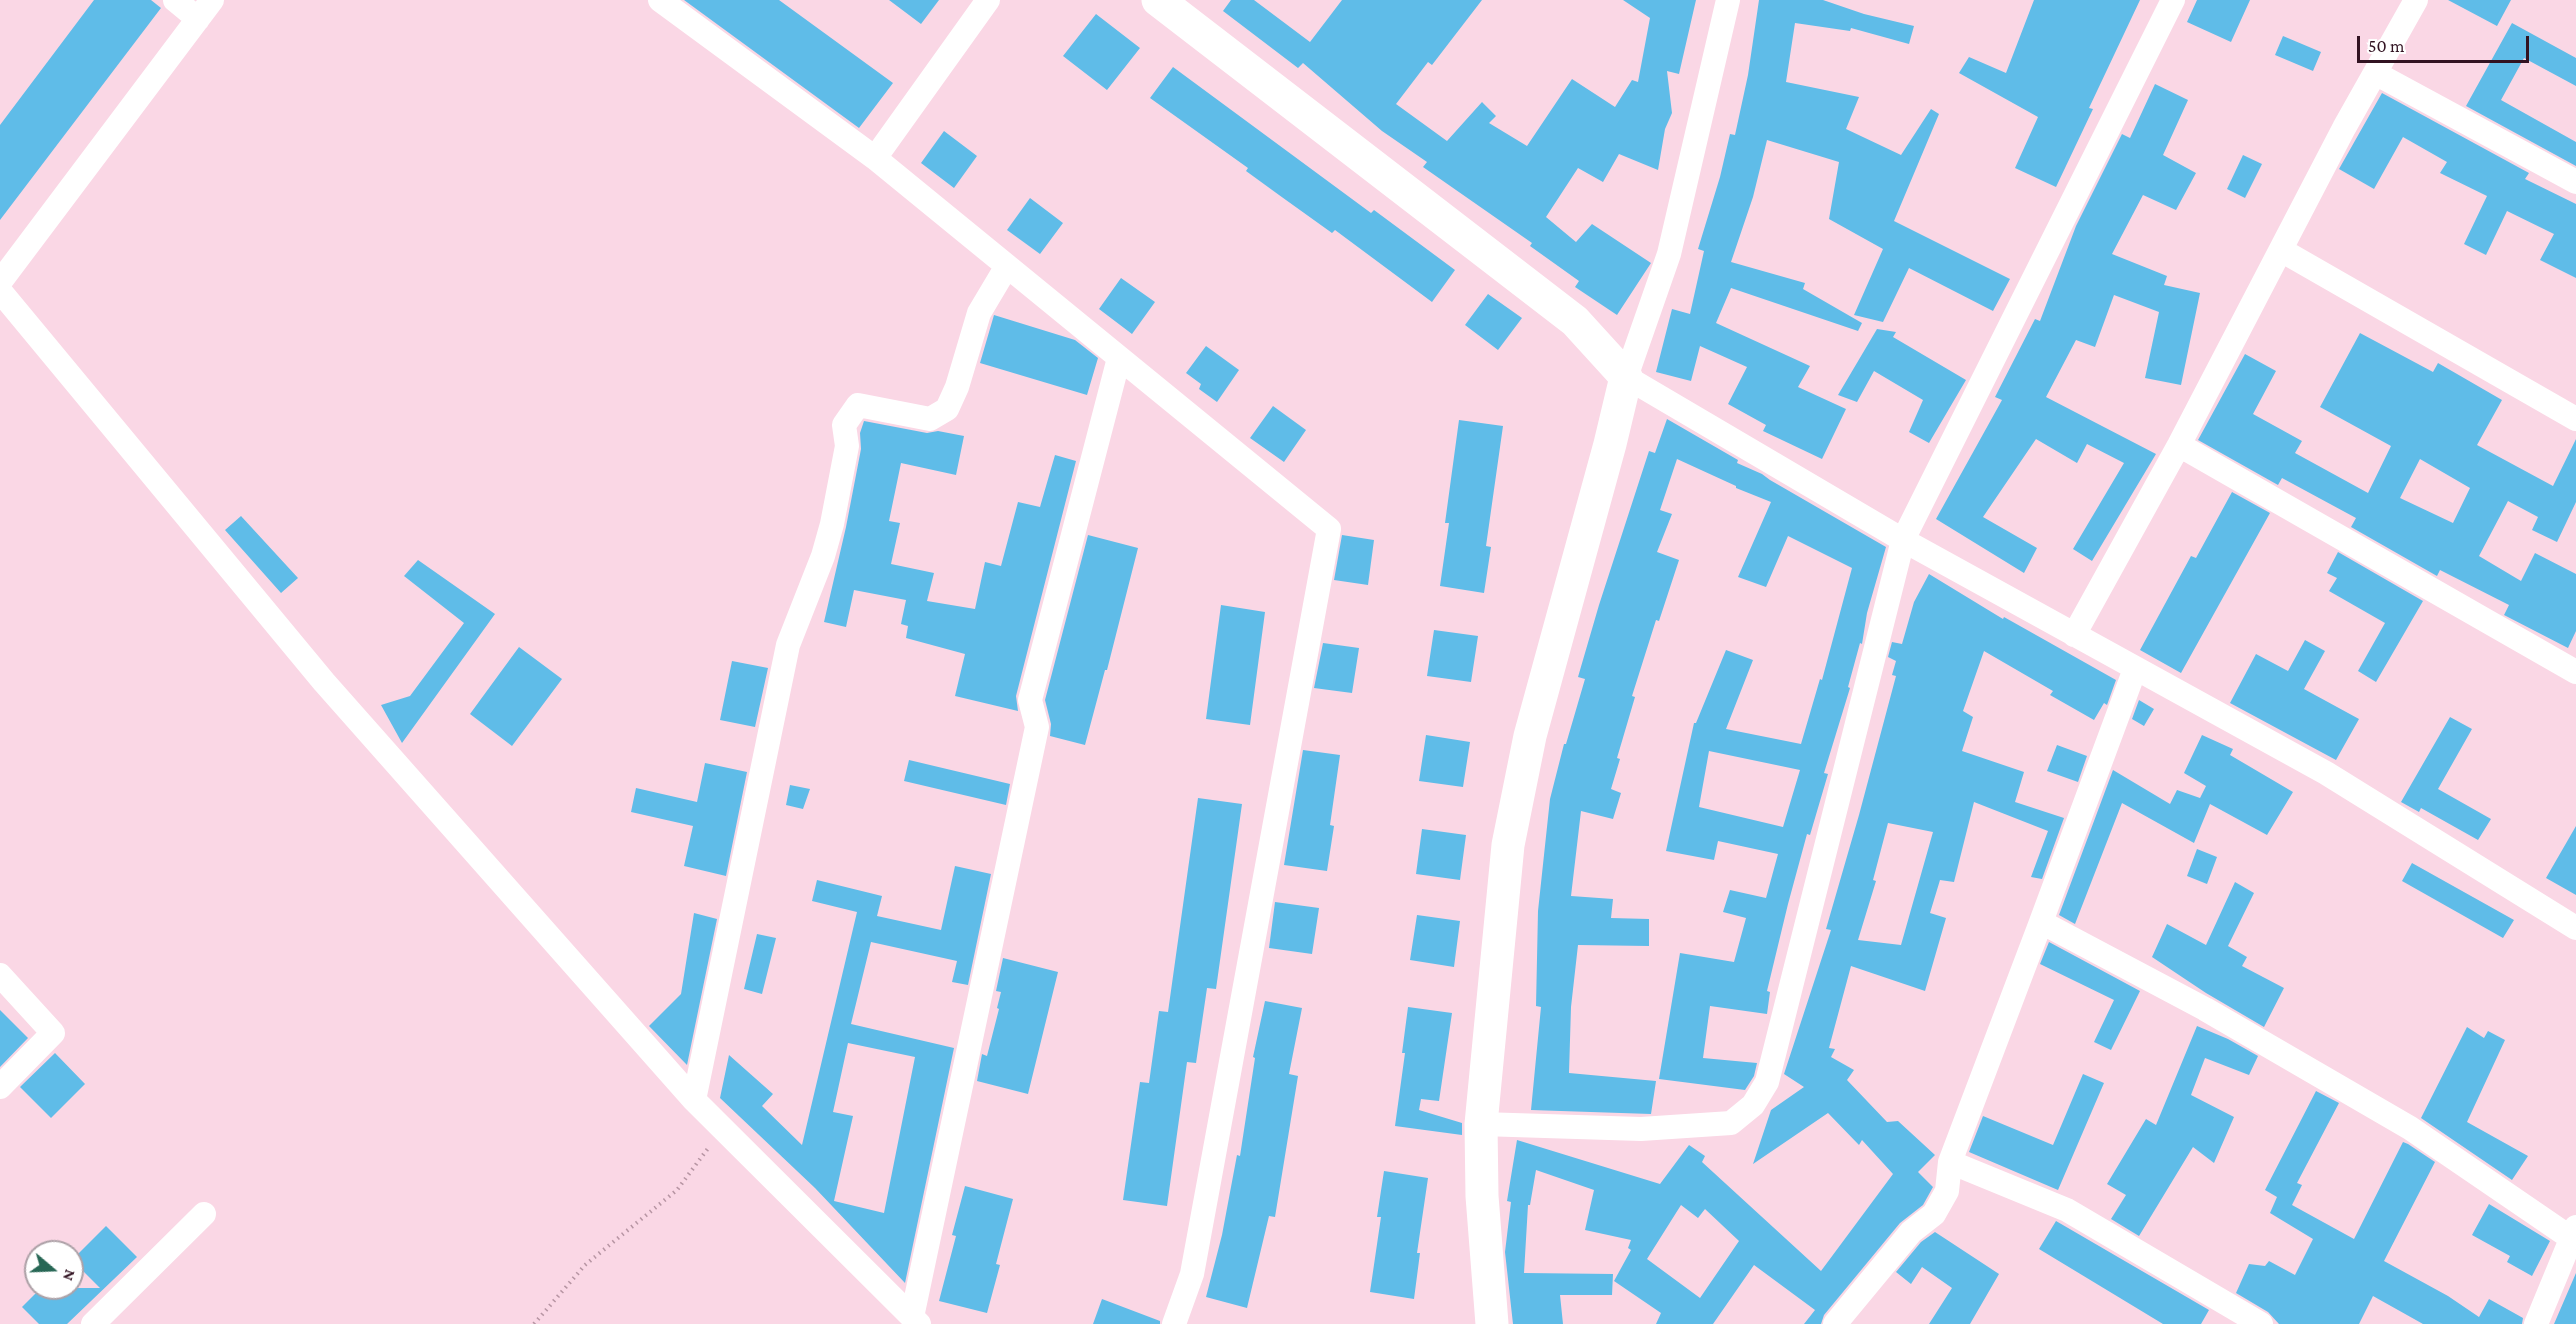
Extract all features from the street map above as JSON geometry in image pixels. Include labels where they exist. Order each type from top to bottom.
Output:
[{"type":"main road","points":[[1158,0],[1575,321],[1626,377],[1610,444],[1530,736],[1508,845],[1480,1124],[1482,1196],[1492,1324]]},
{"type":"street","points":[[0,282],[205,10],[175,0]]},
{"type":"street","points":[[660,0],[874,158],[1329,529],[1192,1274],[1174,1324]]},
{"type":"street","points":[[874,158],[988,0]]},
{"type":"street","points":[[1728,0],[1669,254],[1626,377],[1903,540],[2326,773],[2576,928]]},
{"type":"street","points":[[1480,1124],[1641,1129],[1731,1123],[1753,1106],[1767,1082],[1903,540],[2173,0]]},
{"type":"street","points":[[2074,635],[2179,445],[2415,0]]},
{"type":"street","points":[[2375,73],[2576,182]]},
{"type":"street","points":[[2281,250],[2576,419]]},
{"type":"street","points":[[694,1100],[788,645],[823,556],[832,524],[846,446],[844,425],[858,405],[930,419],[946,409],[957,387],[979,313],[1007,266]]},
{"type":"street","points":[[0,291],[324,682],[694,1100],[916,1321]]},
{"type":"street","points":[[916,1321],[1037,727],[1030,700],[1119,358]]},
{"type":"street","points":[[2179,445],[2576,672]]},
{"type":"street","points":[[1835,1324],[1911,1232],[1934,1214],[1947,1191],[1950,1161],[2134,669]]},
{"type":"street","points":[[2041,922],[2205,1009],[2410,1128],[2574,1233],[2536,1324]]},
{"type":"street","points":[[0,975],[53,1033],[0,1087]]},
{"type":"street","points":[[1950,1161],[2067,1210],[2261,1324]]},
{"type":"street","points":[[93,1324],[204,1214]]},
{"type":"path","points":[[534,1324],[585,1265],[677,1190],[722,1130]]},
{"type":"building","points":[[94,0],[151,0],[161,8],[0,220],[0,125]]},
{"type":"building","points":[[684,0],[779,0],[893,83],[859,128]]},
{"type":"building","points":[[889,0],[939,0],[921,24]]},
{"type":"building","points":[[1231,0],[1254,0],[1310,42],[1342,0],[1482,0],[1432,65],[1428,62],[1396,104],[1447,141],[1482,102],[1496,116],[1489,123],[1527,146],[1572,79],[1615,107],[1632,80],[1638,82],[1650,18],[1623,0],[1696,0],[1679,74],[1667,71],[1672,113],[1665,129],[1658,170],[1619,154],[1603,182],[1578,168],[1546,217],[1576,242],[1592,224],[1651,263],[1617,315],[1575,287],[1579,281],[1530,246],[1532,243],[1423,167],[1427,162],[1382,131],[1303,63],[1298,68],[1223,11]]},
{"type":"building","points":[[1759,0],[1823,0],[1864,14],[1914,26],[1909,44],[1851,28],[1850,31],[1795,23],[1786,82],[1859,97],[1846,129],[1901,155],[1931,109],[1939,114],[1894,221],[2010,279],[1993,311],[1909,268],[1883,322],[1854,315],[1883,249],[1829,219],[1839,162],[1767,140],[1753,197],[1731,262],[1805,283],[1803,289],[1862,323],[1858,331],[1731,288],[1716,323],[1810,366],[1798,387],[1846,409],[1822,459],[1763,431],[1766,425],[1728,404],[1747,367],[1700,346],[1691,381],[1656,372],[1672,309],[1690,314],[1704,251],[1698,249],[1720,177],[1730,134],[1735,135],[1748,75]]},
{"type":"building","points":[[2034,0],[2140,0],[2089,108],[2093,109],[2056,187],[2015,168],[2038,117],[1959,73],[1969,57],[2006,73]]},
{"type":"building","points":[[2197,0],[2250,0],[2231,42],[2187,22]]},
{"type":"building","points":[[2448,0],[2511,0],[2497,26]]},
{"type":"building","points":[[1096,14],[1140,48],[1107,90],[1063,56]]},
{"type":"building","points":[[2512,23],[2576,58],[2576,86],[2524,58],[2501,100],[2576,142],[2576,166],[2466,106]]},
{"type":"building","points":[[2283,36],[2321,52],[2313,71],[2275,55]]},
{"type":"building","points":[[1173,67],[1371,213],[1374,210],[1455,270],[1432,302],[1335,230],[1332,233],[1279,195],[1246,171],[1248,168],[1150,98]]},
{"type":"building","points":[[2155,84],[2188,100],[2163,155],[2196,173],[2176,210],[2143,195],[2112,254],[2167,276],[2164,285],[2200,293],[2181,385],[2145,378],[2159,312],[2114,295],[2095,347],[2076,340],[2046,397],[2156,454],[2092,561],[2073,549],[2124,463],[2087,444],[2077,463],[2036,439],[1983,517],[2037,548],[2024,573],[1936,519],[2002,400],[1995,397],[2035,319],[2040,321],[2076,226],[2122,134],[2130,138]]},
{"type":"building","points":[[2382,93],[2529,173],[2525,179],[2576,204],[2576,278],[2540,260],[2554,234],[2507,211],[2486,255],[2464,244],[2487,196],[2440,173],[2447,162],[2403,137],[2374,189],[2339,169]]},
{"type":"building","points":[[944,131],[977,156],[954,188],[921,163]]},
{"type":"building","points":[[2243,155],[2262,164],[2245,198],[2227,189]]},
{"type":"building","points":[[1030,198],[1063,223],[1040,254],[1007,230]]},
{"type":"building","points":[[1121,278],[1155,302],[1132,334],[1099,309]]},
{"type":"building","points":[[1488,294],[1522,318],[1498,350],[1465,325]]},
{"type":"building","points":[[994,315],[1075,340],[1098,358],[1087,395],[980,363]]},
{"type":"building","points":[[1877,329],[1896,332],[1893,337],[1966,380],[1929,443],[1909,432],[1923,400],[1874,371],[1857,402],[1838,395]]},
{"type":"building","points":[[2360,333],[2433,372],[2438,363],[2502,400],[2477,445],[2553,486],[2576,439],[2576,502],[2557,542],[2532,530],[2538,517],[2508,501],[2479,556],[2521,581],[2535,553],[2576,574],[2576,631],[2568,648],[2504,615],[2509,605],[2440,570],[2437,576],[2351,527],[2356,518],[2282,478],[2278,485],[2198,440],[2245,354],[2276,371],[2253,414],[2302,441],[2295,453],[2368,493],[2391,446],[2320,407]],"holes":[[[2420,459],[2470,488],[2453,523],[2400,498]]]},
{"type":"building","points":[[1206,346],[1239,370],[1217,402],[1199,389],[1201,384],[1186,373]]},
{"type":"building","points":[[1273,406],[1306,430],[1284,462],[1250,438]]},
{"type":"building","points":[[1667,419],[1738,460],[1737,463],[1762,474],[1886,547],[1867,613],[1862,644],[1860,643],[1848,687],[1850,688],[1824,773],[1828,774],[1810,835],[1807,834],[1788,904],[1767,991],[1770,992],[1767,1014],[1710,1006],[1703,1058],[1757,1063],[1754,1076],[1745,1090],[1659,1079],[1680,953],[1734,962],[1746,918],[1723,912],[1730,890],[1766,898],[1778,854],[1718,841],[1714,860],[1666,851],[1694,723],[1696,723],[1726,650],[1753,660],[1726,729],[1801,744],[1820,679],[1822,680],[1852,568],[1788,536],[1766,587],[1738,577],[1771,502],[1736,488],[1677,459],[1660,510],[1672,514],[1657,552],[1679,560],[1659,621],[1656,620],[1632,696],[1635,697],[1617,758],[1620,759],[1611,789],[1621,793],[1613,819],[1581,811],[1571,896],[1613,899],[1611,918],[1649,919],[1649,946],[1578,945],[1571,1007],[1569,1073],[1656,1081],[1651,1114],[1531,1110],[1541,1007],[1536,1006],[1538,911],[1550,799],[1564,744],[1566,744],[1585,679],[1578,677],[1599,605],[1649,451],[1655,453]],"holes":[[[1709,751],[1800,770],[1783,827],[1699,807]]]},
{"type":"building","points":[[1459,420],[1503,426],[1486,546],[1491,547],[1484,593],[1440,586],[1449,523],[1445,523]]},
{"type":"building","points":[[864,421],[927,433],[938,431],[964,436],[956,475],[901,463],[889,521],[900,523],[891,564],[934,573],[927,601],[975,609],[985,562],[1001,566],[1018,502],[1040,507],[1055,455],[1076,461],[1016,696],[1018,711],[955,696],[965,654],[906,638],[908,626],[901,624],[906,600],[854,590],[846,627],[824,622],[846,527],[861,449],[860,433]]},
{"type":"building","points":[[2232,492],[2270,513],[2181,673],[2140,650],[2191,556],[2196,558]]},
{"type":"building","points":[[241,516],[298,578],[281,593],[225,530]]},
{"type":"building","points":[[1088,535],[1138,548],[1085,745],[1050,736],[1051,724],[1045,700]]},
{"type":"building","points":[[1342,535],[1374,540],[1368,585],[1334,580]]},
{"type":"building","points":[[2338,552],[2423,601],[2376,682],[2358,671],[2385,623],[2329,591],[2337,578],[2327,573]]},
{"type":"building","points":[[418,560],[495,614],[402,743],[381,705],[410,696],[464,623],[404,576]]},
{"type":"building","points":[[1929,574],[2003,619],[2004,617],[2116,680],[2107,705],[2104,703],[2094,720],[2050,695],[2053,691],[1984,651],[1963,711],[1973,717],[1962,751],[2024,772],[2015,802],[2064,818],[2042,879],[2031,877],[2048,831],[1974,802],[1954,882],[1940,880],[1930,913],[1946,918],[1925,991],[1851,966],[1829,1048],[1835,1049],[1831,1057],[1854,1070],[1847,1080],[1887,1122],[1898,1121],[1935,1155],[1918,1172],[1933,1187],[1923,1205],[1900,1223],[1824,1315],[1821,1324],[1804,1324],[1815,1310],[1754,1265],[1713,1324],[1656,1324],[1661,1313],[1614,1281],[1631,1250],[1628,1248],[1631,1240],[1585,1230],[1594,1190],[1536,1170],[1530,1205],[1528,1205],[1524,1273],[1613,1274],[1612,1295],[1560,1295],[1563,1324],[1513,1324],[1505,1252],[1511,1202],[1507,1201],[1517,1140],[1660,1184],[1689,1145],[1705,1156],[1702,1162],[1821,1271],[1893,1174],[1862,1140],[1859,1145],[1828,1113],[1753,1164],[1771,1110],[1804,1087],[1784,1074],[1831,930],[1826,929],[1896,676],[1892,675],[1896,661],[1888,657],[1892,642],[1902,644],[1914,602]],"holes":[[[1888,823],[1933,832],[1901,945],[1858,940],[1876,881],[1873,880]],[[1681,1205],[1698,1218],[1705,1209],[1739,1241],[1700,1298],[1647,1259]]]},
{"type":"building","points":[[1221,605],[1265,612],[1250,725],[1206,719]]},
{"type":"building","points":[[1434,630],[1478,636],[1471,682],[1427,676]]},
{"type":"building","points":[[2305,640],[2325,651],[2304,689],[2359,719],[2336,760],[2230,703],[2256,654],[2288,671]]},
{"type":"building","points":[[1323,643],[1359,648],[1352,693],[1314,688]]},
{"type":"building","points":[[519,647],[562,679],[512,746],[470,714]]},
{"type":"building","points":[[732,661],[768,668],[755,727],[720,720]]},
{"type":"building","points":[[2139,700],[2154,709],[2144,726],[2132,719]]},
{"type":"building","points":[[2450,717],[2472,729],[2438,789],[2491,819],[2478,840],[2421,808],[2419,812],[2401,802]]},
{"type":"building","points":[[1426,735],[1470,742],[1463,787],[1419,781]]},
{"type":"building","points":[[2202,735],[2233,749],[2230,755],[2293,792],[2267,835],[2210,804],[2194,843],[2122,803],[2075,924],[2059,915],[2113,770],[2170,804],[2177,790],[2200,798],[2206,786],[2184,773]]},
{"type":"building","points":[[2057,745],[2087,756],[2078,782],[2047,771]]},
{"type":"building","points":[[1303,750],[1340,755],[1330,825],[1334,826],[1327,871],[1284,865]]},
{"type":"building","points":[[909,760],[1010,784],[1006,805],[904,781]]},
{"type":"building","points":[[705,763],[747,772],[726,876],[684,866],[693,826],[631,812],[636,788],[697,802]]},
{"type":"building","points":[[790,785],[810,789],[803,809],[786,805]]},
{"type":"building","points":[[1198,798],[1242,804],[1216,989],[1207,988],[1196,1063],[1187,1062],[1167,1206],[1123,1200],[1140,1082],[1149,1083],[1159,1011],[1168,1012]]},
{"type":"building","points":[[2576,826],[2576,895],[2546,878]]},
{"type":"building","points":[[1422,829],[1466,835],[1460,880],[1416,874]]},
{"type":"building","points":[[2197,849],[2217,857],[2207,884],[2187,876]]},
{"type":"building","points":[[2412,863],[2514,920],[2503,938],[2402,881]]},
{"type":"building","points":[[955,866],[991,874],[968,985],[952,982],[957,961],[871,942],[851,1024],[954,1048],[905,1283],[815,1188],[720,1098],[729,1055],[773,1094],[762,1106],[802,1145],[857,912],[812,901],[817,880],[882,896],[877,916],[941,930]],"holes":[[[848,1043],[915,1057],[884,1213],[834,1201],[853,1116],[833,1112]]]},
{"type":"building","points":[[2235,882],[2254,893],[2228,946],[2247,957],[2242,966],[2284,988],[2264,1027],[2206,993],[2152,957],[2167,924],[2206,945]]},
{"type":"building","points":[[1275,902],[1319,908],[1312,954],[1269,948]]},
{"type":"building","points":[[694,913],[717,919],[687,1065],[649,1026],[681,994]]},
{"type":"building","points":[[1417,915],[1460,921],[1454,967],[1410,960]]},
{"type":"building","points":[[757,934],[776,938],[762,994],[744,989]]},
{"type":"building","points":[[2049,942],[2140,991],[2111,1050],[2094,1042],[2114,1000],[2040,964]]},
{"type":"building","points":[[1003,958],[1058,972],[1028,1094],[977,1081],[982,1054],[987,1056],[999,1009],[997,1008],[1001,992],[996,991]]},
{"type":"building","points":[[1265,1001],[1302,1008],[1289,1074],[1298,1076],[1275,1217],[1269,1216],[1247,1308],[1206,1297],[1222,1235],[1237,1155],[1240,1156],[1255,1058],[1253,1057]]},
{"type":"building","points":[[1408,1007],[1452,1013],[1439,1101],[1421,1099],[1419,1110],[1462,1123],[1462,1135],[1395,1126],[1405,1053],[1402,1053]]},
{"type":"building","points":[[0,1010],[28,1038],[0,1067]]},
{"type":"building","points":[[2197,1026],[2228,1039],[2258,1056],[2249,1075],[2205,1058],[2191,1095],[2234,1117],[2214,1163],[2193,1147],[2139,1236],[2111,1219],[2126,1195],[2107,1184],[2146,1119],[2156,1125]]},
{"type":"building","points":[[2467,1027],[2484,1038],[2488,1031],[2505,1040],[2467,1122],[2528,1156],[2512,1180],[2421,1118]]},
{"type":"building","points":[[55,1053],[85,1084],[51,1118],[20,1087]]},
{"type":"building","points":[[2083,1074],[2104,1083],[2058,1190],[1969,1152],[1983,1116],[2053,1145]]},
{"type":"building","points":[[2316,1091],[2339,1103],[2297,1183],[2302,1185],[2292,1205],[2354,1239],[2403,1142],[2408,1144],[2435,1162],[2384,1261],[2448,1296],[2479,1317],[2489,1299],[2523,1318],[2522,1324],[2423,1324],[2373,1296],[2359,1324],[2279,1324],[2268,1312],[2236,1293],[2249,1264],[2265,1266],[2269,1261],[2295,1275],[2313,1239],[2270,1213],[2277,1197],[2265,1190]]},
{"type":"building","points":[[1384,1171],[1428,1178],[1417,1253],[1420,1253],[1414,1299],[1370,1292],[1381,1217],[1377,1217]]},
{"type":"building","points":[[965,1186],[1013,1199],[996,1264],[1000,1265],[987,1313],[939,1301],[956,1236],[952,1235]]},
{"type":"building","points":[[2489,1204],[2550,1241],[2532,1276],[2507,1262],[2510,1256],[2472,1235]]},
{"type":"building","points":[[2056,1221],[2209,1310],[2201,1324],[2163,1324],[2039,1249]]},
{"type":"building","points":[[106,1226],[137,1257],[67,1324],[39,1324],[22,1307],[29,1300],[84,1300],[84,1288],[100,1288],[84,1272],[84,1248]]},
{"type":"building","points":[[1935,1232],[1999,1274],[1970,1324],[1929,1324],[1952,1288],[1922,1267],[1911,1284],[1896,1272],[1921,1242]]},
{"type":"building","points":[[2576,1273],[2576,1324],[2554,1324]]},
{"type":"building","points":[[1102,1299],[1160,1321],[1160,1324],[1093,1324]]}]
